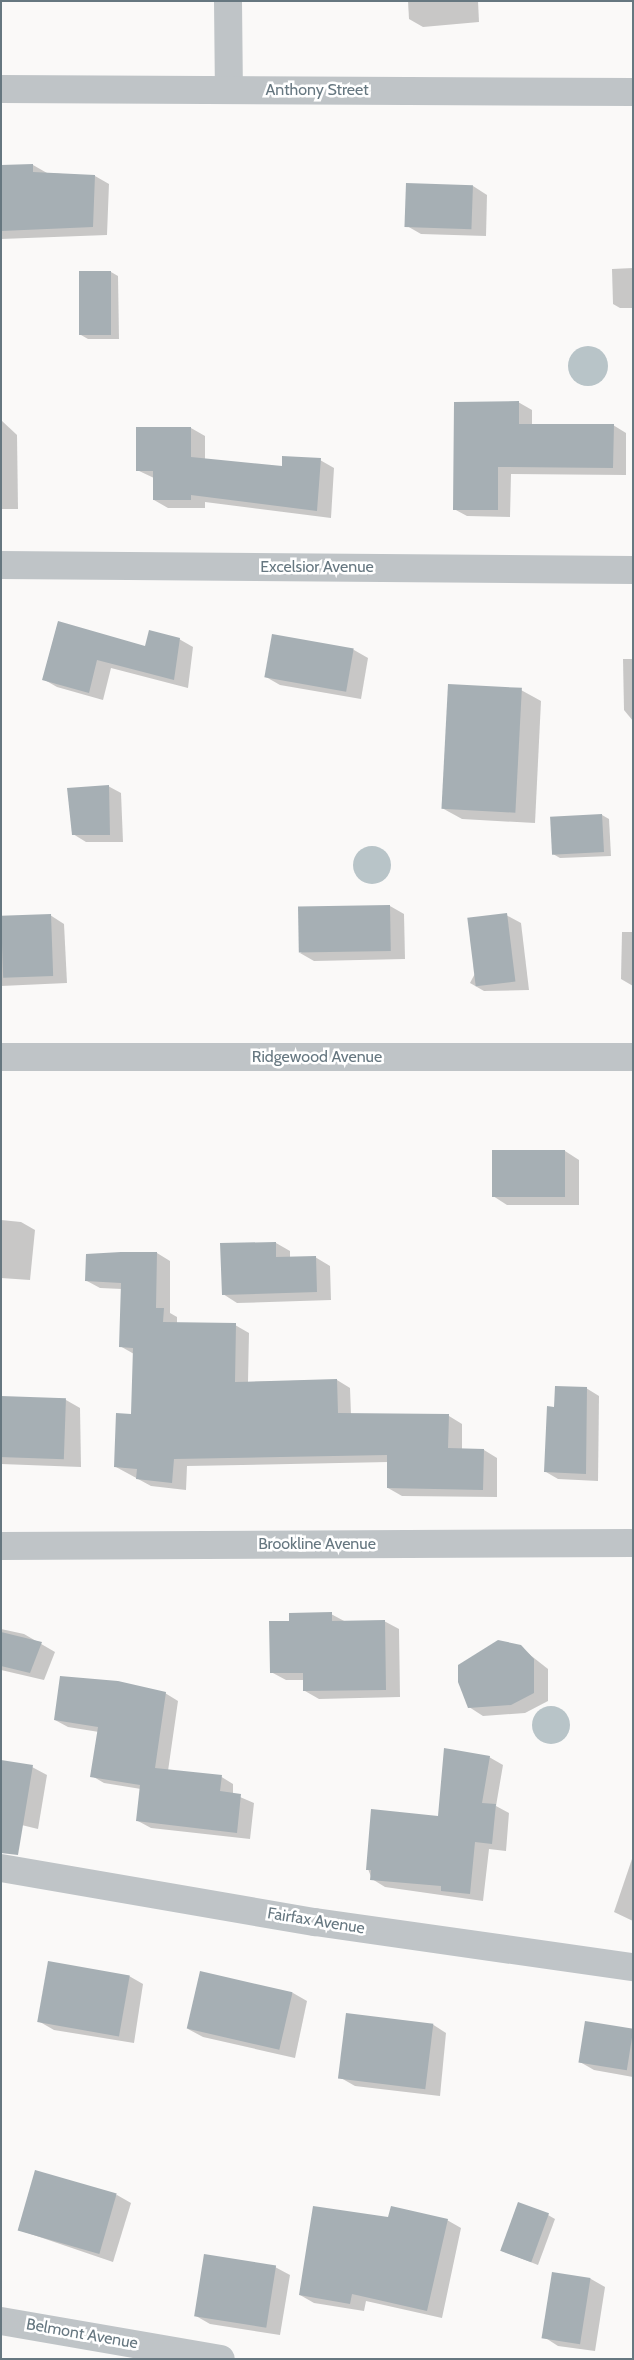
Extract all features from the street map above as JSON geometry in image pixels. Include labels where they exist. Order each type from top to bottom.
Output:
[{"type":"street","points":[[228,1],[229,90]]},
{"type":"street","name":"Anthony Street","points":[[1,89],[633,92]]},
{"type":"street","name":"Excelsior Avenue","points":[[1,565],[633,570]]},
{"type":"street","name":"Ridgewood Avenue","points":[[1,1056],[633,1058]]},
{"type":"street","name":"Brookline Avenue","points":[[1,1546],[633,1543]]},
{"type":"street","name":"Fairfax Avenue","points":[[1,1868],[314,1922],[633,1967]]},
{"type":"street","name":"Belmont Avenue","points":[[1,2321],[222,2359]]},
{"type":"shaded area","points":[[588,346],[602,352],[608,366],[602,380],[588,386],[574,380],[568,366],[574,352]]},
{"type":"shaded area","points":[[372,846],[379,847],[385,852],[390,858],[390,872],[385,878],[379,883],[372,884],[365,883],[359,878],[354,872],[353,865],[354,858],[359,852],[365,847]]},
{"type":"shaded area","points":[[551,1706],[558,1707],[564,1712],[569,1718],[569,1732],[564,1738],[558,1743],[551,1744],[544,1743],[538,1738],[533,1732],[532,1725],[533,1718],[538,1712],[544,1707]]},
{"type":"building","points":[[33,164],[33,172],[95,175],[93,227],[1,231],[1,165]]},
{"type":"building","points":[[406,183],[473,185],[471,229],[404,227]]},
{"type":"building","points":[[79,271],[111,271],[111,335],[79,335]]},
{"type":"building","points":[[519,401],[519,424],[614,424],[613,468],[498,467],[498,510],[453,510],[454,402]]},
{"type":"building","points":[[136,427],[191,427],[191,457],[282,466],[282,456],[321,458],[317,511],[191,495],[191,500],[153,500],[153,471],[136,471]]},
{"type":"building","points":[[58,621],[145,646],[149,630],[180,638],[174,680],[97,660],[89,693],[42,680]]},
{"type":"building","points":[[272,634],[354,648],[346,692],[264,677]]},
{"type":"building","points":[[448,684],[522,688],[515,813],[441,809]]},
{"type":"building","points":[[109,785],[110,835],[72,835],[67,788]]},
{"type":"building","points":[[602,814],[604,852],[552,855],[550,817]]},
{"type":"building","points":[[390,905],[391,951],[299,953],[298,907]]},
{"type":"building","points":[[507,913],[515,981],[476,986],[467,918]]},
{"type":"building","points":[[51,914],[53,976],[3,978],[1,916]]},
{"type":"building","points":[[492,1150],[565,1150],[565,1197],[492,1197]]},
{"type":"building","points":[[276,1242],[276,1257],[316,1256],[317,1292],[222,1295],[220,1243]]},
{"type":"building","points":[[157,1252],[156,1308],[164,1308],[163,1322],[236,1323],[235,1382],[337,1379],[338,1413],[449,1414],[448,1448],[484,1449],[483,1490],[387,1488],[387,1455],[174,1459],[172,1483],[136,1479],[137,1469],[114,1467],[116,1413],[131,1414],[133,1348],[119,1347],[121,1283],[85,1281],[86,1254]]},
{"type":"building","points":[[555,1386],[587,1387],[586,1474],[544,1472],[547,1406],[554,1407]]},
{"type":"building","points":[[1,1396],[66,1398],[64,1459],[1,1457]]},
{"type":"building","points":[[332,1612],[332,1621],[385,1620],[386,1690],[303,1691],[303,1673],[270,1673],[269,1621],[289,1621],[289,1613]]},
{"type":"building","points":[[1,1632],[42,1642],[30,1673],[1,1666]]},
{"type":"building","points":[[498,1640],[521,1645],[534,1659],[534,1693],[511,1705],[468,1708],[458,1682],[458,1665]]},
{"type":"building","points":[[60,1676],[118,1681],[166,1692],[155,1768],[222,1775],[220,1791],[241,1794],[237,1833],[136,1821],[140,1785],[90,1777],[98,1727],[54,1720]]},
{"type":"building","points":[[444,1748],[490,1756],[482,1803],[496,1804],[492,1844],[475,1842],[470,1894],[441,1891],[441,1886],[370,1880],[371,1870],[366,1870],[371,1809],[438,1816]]},
{"type":"building","points":[[1,1760],[33,1765],[18,1855],[1,1853]]},
{"type":"building","points":[[48,1961],[130,1975],[119,2036],[37,2022]]},
{"type":"building","points":[[200,1971],[293,1992],[279,2050],[187,2028]]},
{"type":"building","points":[[346,2013],[433,2024],[425,2089],[338,2079]]},
{"type":"building","points":[[585,2021],[633,2029],[627,2070],[578,2062]]},
{"type":"building","points":[[35,2170],[117,2193],[99,2254],[18,2231]]},
{"type":"building","points":[[518,2202],[549,2213],[531,2262],[500,2251]]},
{"type":"building","points":[[313,2206],[388,2217],[391,2206],[448,2219],[427,2311],[352,2294],[350,2304],[299,2295]]},
{"type":"building","points":[[204,2254],[276,2265],[266,2328],[194,2316]]},
{"type":"building","points":[[552,2272],[591,2278],[580,2344],[542,2338]]}]
